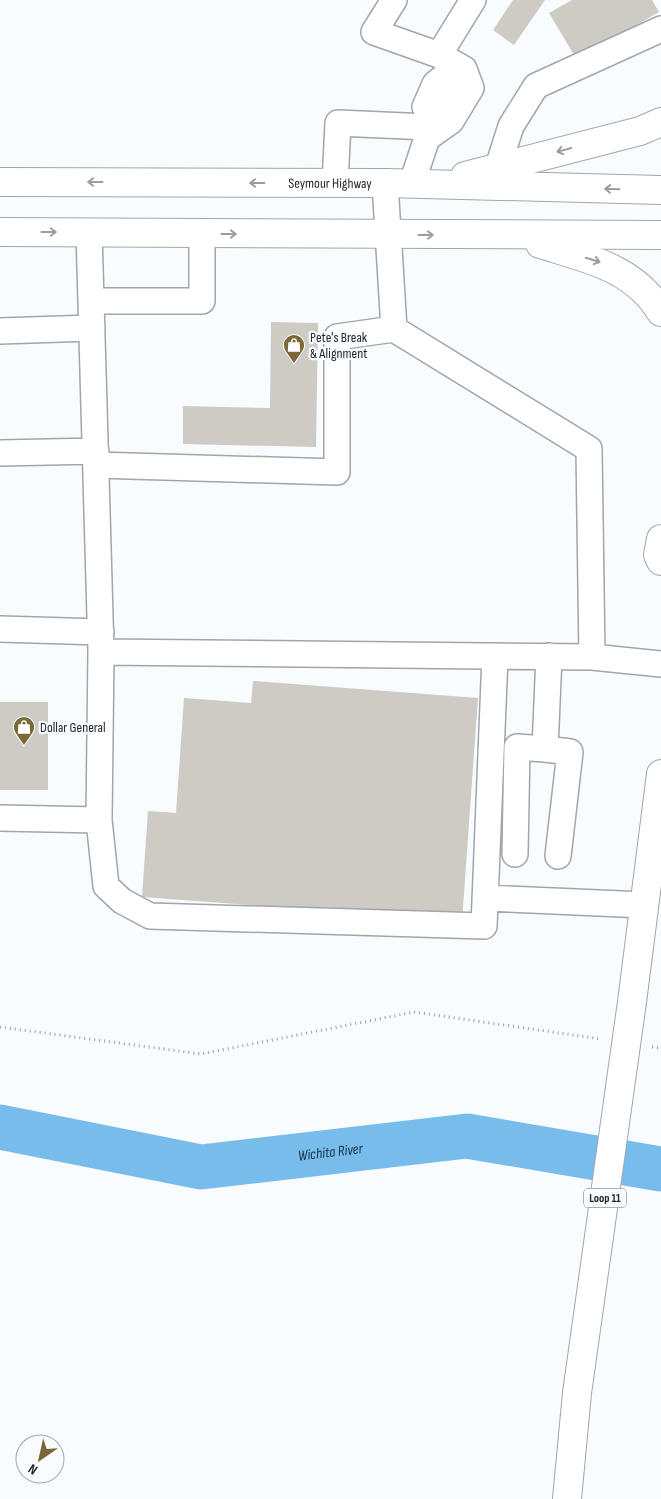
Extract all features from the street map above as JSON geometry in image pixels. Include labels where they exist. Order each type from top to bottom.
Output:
[{"type":"main road","points":[[423,184],[640,131],[661,122]]},
{"type":"main road","name":"Seymour Highway","points":[[0,182],[385,183],[661,190]]},
{"type":"main road","points":[[0,232],[513,236],[661,235]]},
{"type":"main road","points":[[513,236],[611,268],[628,276],[647,291],[661,312]]},
{"type":"main road","points":[[661,539],[658,555],[661,561]]},
{"type":"main road","name":"Loop 11","points":[[566,1499],[571,1469],[577,1393],[632,1002],[661,774]]},
{"type":"main road","points":[[550,1499],[571,1469]]},
{"type":"lane","points":[[335,183],[338,123],[428,128],[451,121],[471,88],[464,69],[445,64],[374,32],[394,0]]},
{"type":"lane","points":[[445,64],[473,0]]},
{"type":"lane","points":[[498,167],[511,126],[536,86],[661,30]]},
{"type":"lane","points":[[423,184],[428,128]]},
{"type":"lane","points":[[385,183],[394,329]]},
{"type":"lane","points":[[90,232],[101,642],[99,820],[106,886],[122,901],[150,916],[484,926],[495,656]]},
{"type":"lane","points":[[91,301],[202,301],[202,234]]},
{"type":"lane","points":[[0,332],[92,328]]},
{"type":"lane","points":[[0,453],[337,472],[337,337],[394,329],[589,450],[592,657]]},
{"type":"lane","points":[[0,629],[101,642],[495,656],[592,657],[661,664]]},
{"type":"lane","points":[[545,749],[549,656]]},
{"type":"lane","points":[[516,854],[517,747],[570,752],[558,856]]},
{"type":"lane","points":[[0,818],[99,820]]},
{"type":"lane","points":[[485,898],[644,906]]},
{"type":"path","points":[[0,1027],[201,1054],[414,1012],[602,1039]]},
{"type":"path","points":[[651,1046],[661,1048]]},
{"type":"building","points":[[513,0],[545,0],[514,45],[493,30]]},
{"type":"building","points":[[572,0],[652,0],[659,12],[577,60],[549,13]]},
{"type":"building","name":"Pete's Break & Alignment","points":[[271,322],[318,323],[316,447],[183,444],[183,406],[270,408]]},
{"type":"building","points":[[253,681],[478,698],[462,921],[142,897],[148,811],[176,813],[184,698],[251,703]]},
{"type":"building","name":"Dollar General","points":[[0,702],[48,702],[48,790],[0,790]]},
{"type":"waterway","name":"Wichita River","points":[[0,1127],[201,1167],[467,1136],[661,1169]]},
{"type":"place","name":"Pete's Break & Alignment","points":[[294,364]]},
{"type":"place","name":"Dollar General","points":[[24,746]]}]
